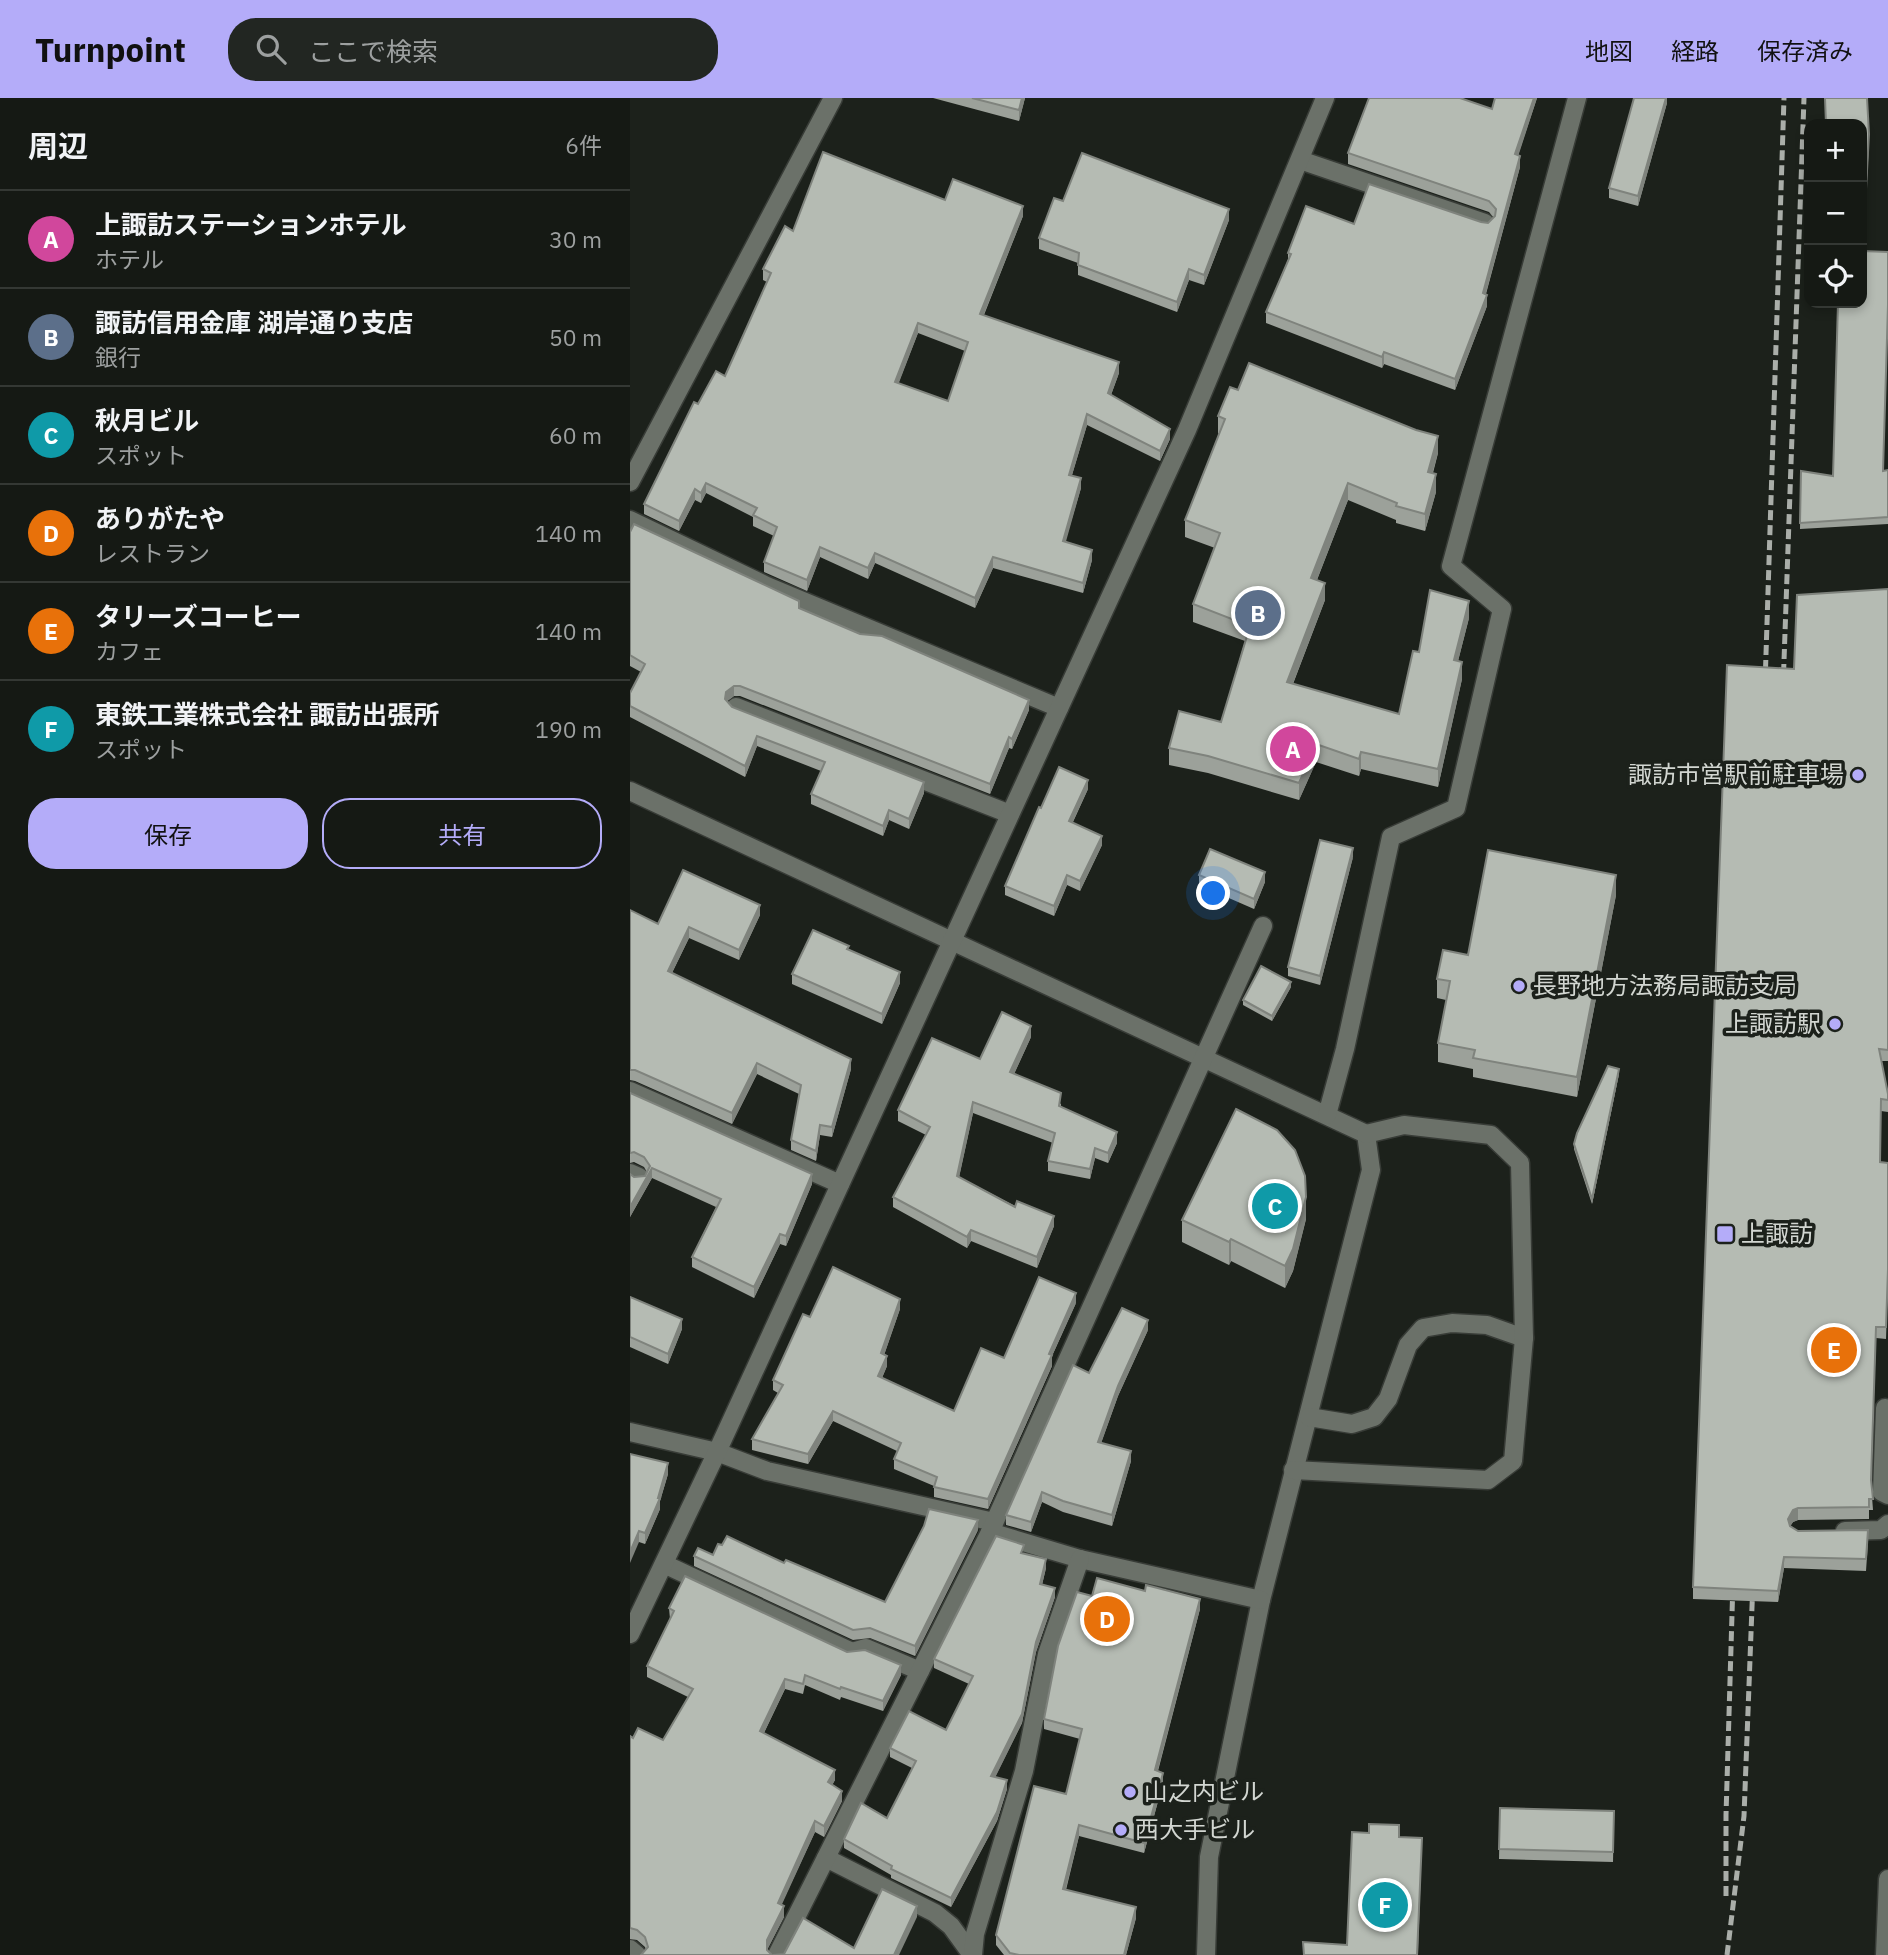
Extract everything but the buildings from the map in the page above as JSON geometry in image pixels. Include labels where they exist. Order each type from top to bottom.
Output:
[{"type":"street","points":[[630,482],[833,98]]},
{"type":"street","points":[[630,1634],[717,1452],[1187,430],[1325,98]]},
{"type":"street","points":[[1327,1115],[1345,1049],[1391,837],[1456,808],[1502,609],[1451,566],[1577,98]]},
{"type":"street","points":[[1300,160],[1485,223]]},
{"type":"street","points":[[630,520],[767,586],[1059,708]]},
{"type":"street","points":[[736,707],[1010,814]]},
{"type":"street","points":[[632,798],[951,941],[1366,1134],[1405,1125],[1491,1135],[1520,1163],[1524,1338],[1513,1461],[1488,1479],[1293,1470]]},
{"type":"street","points":[[778,1955],[992,1527],[1263,926]]},
{"type":"street","points":[[630,1091],[840,1184]]},
{"type":"street","points":[[1206,1955],[1209,1857],[1261,1600],[1371,1170],[1366,1134]]},
{"type":"street","points":[[1309,1417],[1352,1424],[1374,1417],[1388,1399],[1408,1345],[1423,1328],[1452,1322],[1487,1325],[1524,1338]]},
{"type":"street","points":[[1885,1408],[1882,1492],[1888,1495]]},
{"type":"street","points":[[630,1432],[717,1452],[767,1471],[992,1527],[1080,1559],[1261,1600]]},
{"type":"street","points":[[1827,1531],[1881,1530],[1888,1524]]},
{"type":"street","points":[[973,1955],[975,1934],[1024,1771],[1047,1654],[1080,1559]]},
{"type":"street","points":[[664,1564],[852,1652],[866,1648],[920,1671]]},
{"type":"street","points":[[826,1858],[935,1913],[951,1926],[973,1955]]},
{"type":"street","points":[[1885,1955],[1888,1879]]},
{"type":"street","points":[[630,1950],[637,1955]]},
{"type":"railway","points":[[1765,685],[1784,98]]},
{"type":"railway","points":[[1783,689],[1804,98]]},
{"type":"railway","points":[[1726,1896],[1733,1581]]},
{"type":"railway","points":[[1727,1955],[1744,1816],[1753,1581]]},
{"type":"place","name":"諏訪信用金庫 湖岸通り支店","points":[[1258,613]]},
{"type":"place","name":"上諏訪ステーションホテル","points":[[1293,749]]},
{"type":"place","name":"諏訪市営駅前駐車場","points":[[1858,775]]},
{"type":"place","name":"長野地方法務局諏訪支局","points":[[1519,986]]},
{"type":"place","name":"上諏訪駅","points":[[1835,1024]]},
{"type":"place","name":"秋月ビル","points":[[1275,1206]]},
{"type":"place","name":"上諏訪","points":[[1725,1234]]},
{"type":"place","name":"タリーズコーヒー","points":[[1834,1350]]},
{"type":"place","name":"ありがたや","points":[[1107,1619]]},
{"type":"place","name":"山之内ビル","points":[[1130,1792]]},
{"type":"place","name":"西大手ビル","points":[[1121,1830]]},
{"type":"place","name":"東鉄工業株式会社 諏訪出張所","points":[[1385,1905]]}]
